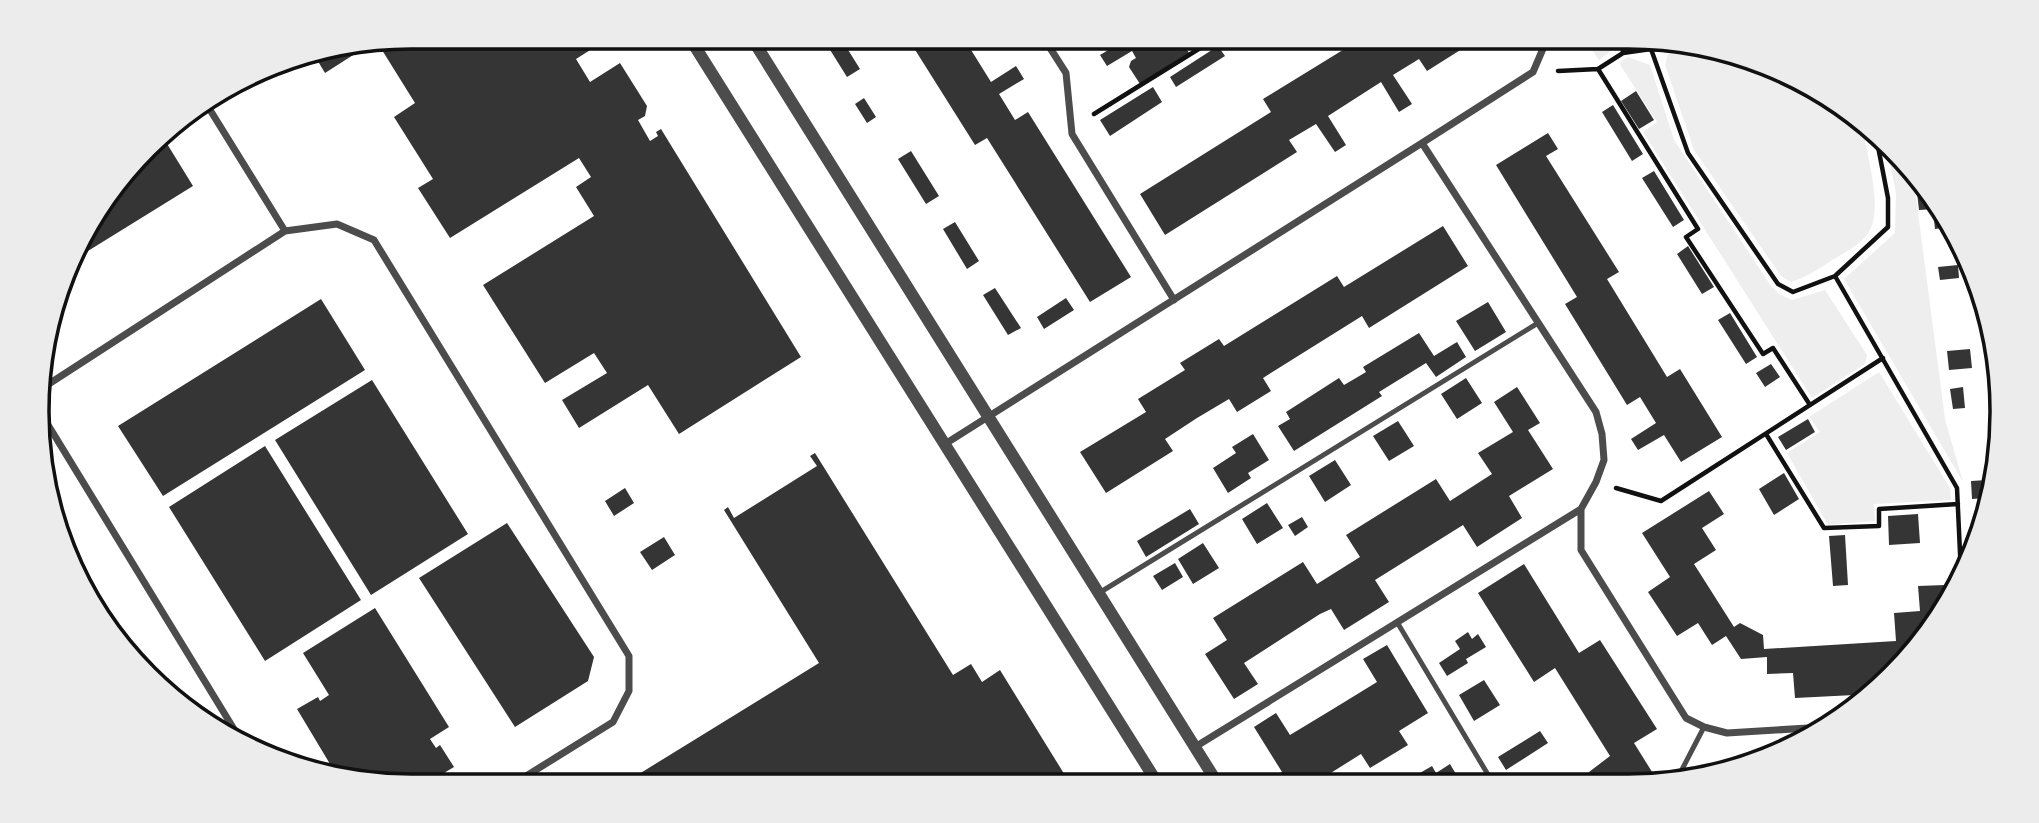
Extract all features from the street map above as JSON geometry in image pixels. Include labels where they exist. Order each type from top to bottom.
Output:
[{"type":"street","points":[[698,49],[1151,774]]},
{"type":"street","points":[[759,49],[1212,774]]},
{"type":"street","points":[[1051,49],[1066,73],[1072,134],[1174,300]]},
{"type":"street","points":[[945,444],[1533,72],[1543,49]]},
{"type":"street","points":[[210,110],[285,231]]},
{"type":"street","points":[[1422,143],[1596,412],[1602,433],[1604,460],[1596,482],[1581,509],[1581,550],[1686,718],[1704,727],[1727,733],[1803,728]]},
{"type":"street","points":[[50,383],[285,231],[337,224],[374,240],[629,656],[629,691],[613,722],[529,774]]},
{"type":"street","points":[[50,428],[232,726]]},
{"type":"street","points":[[1195,747],[1581,509]]},
{"type":"lane","points":[[1099,593],[1538,323]]},
{"type":"lane","points":[[1397,622],[1488,774]]},
{"type":"lane","points":[[1682,770],[1704,727]]},
{"type":"path","points":[[1071,128],[1199,49]]},
{"type":"path","points":[[1623,49],[1623,53]]},
{"type":"path","points":[[1533,72],[1598,69],[1623,53],[1646,50]]},
{"type":"path","points":[[1651,50],[1688,153],[1778,284],[1793,292],[1835,276],[1888,228],[1888,198],[1879,150]]},
{"type":"path","points":[[1598,69],[1698,229],[1686,237],[1763,354],[1773,348],[1810,405]]},
{"type":"path","points":[[1835,276],[1956,488],[1960,555]]},
{"type":"path","points":[[1596,482],[1661,501],[1883,358]]},
{"type":"path","points":[[1766,433],[1824,528],[1879,526],[1879,509],[1958,504]]},
{"type":"shaded area","points":[[1593,49],[1614,49],[1599,60]]},
{"type":"shaded area","points":[[1668,54],[1685,54],[1721,61],[1788,86],[1829,110],[1864,137],[1875,204],[1871,228],[1864,238],[1802,278],[1791,282],[1781,276],[1694,150],[1665,65]]},
{"type":"shaded area","points":[[1628,57],[1650,65],[1674,140],[1771,286],[1779,294],[1792,300],[1825,290],[1867,355],[1865,364],[1812,398],[1643,132],[1657,122],[1619,63]]},
{"type":"shaded area","points":[[1889,161],[1915,191],[1945,419],[1963,482],[1844,279],[1895,233],[1896,193]]},
{"type":"shaded area","points":[[1879,372],[1950,488],[1951,500],[1874,504],[1875,521],[1828,525],[1787,453],[1820,432],[1809,417]]},
{"type":"building","points":[[592,49],[576,59],[590,82],[620,63],[647,106],[645,116],[638,120],[650,141],[658,136],[656,132],[661,129],[801,357],[679,434],[648,385],[579,428],[562,400],[607,373],[594,353],[545,383],[483,285],[594,216],[576,187],[591,177],[579,158],[450,238],[418,188],[433,179],[394,117],[415,103],[382,50]]},
{"type":"building","points":[[830,49],[848,49],[860,69],[847,77]]},
{"type":"building","points":[[915,49],[970,49],[991,82],[1016,66],[1024,79],[999,94],[1015,120],[1028,112],[1131,277],[1090,302],[987,138],[975,145]]},
{"type":"building","points":[[1110,49],[1186,49],[1189,53],[1140,84],[1129,67],[1131,61],[1136,58],[1132,51],[1107,66],[1100,55]]},
{"type":"building","points":[[1213,49],[1220,49],[1225,56],[1176,87],[1170,77]]},
{"type":"building","points":[[1344,49],[1462,49],[1427,71],[1419,59],[1393,75],[1412,104],[1399,112],[1381,82],[1328,116],[1346,145],[1335,152],[1316,124],[1289,140],[1297,152],[1165,235],[1140,194],[1271,112],[1263,99]]},
{"type":"building","points":[[356,53],[325,73],[318,61]]},
{"type":"building","points":[[1153,87],[1162,102],[1110,136],[1100,120]]},
{"type":"building","points":[[1636,91],[1654,120],[1639,129],[1621,101]]},
{"type":"building","points":[[864,98],[876,117],[867,123],[855,104]]},
{"type":"building","points":[[1613,105],[1643,154],[1632,161],[1602,112]]},
{"type":"building","points":[[1548,133],[1558,149],[1546,156],[1619,272],[1607,279],[1667,377],[1680,369],[1722,437],[1681,462],[1664,435],[1638,450],[1631,439],[1656,423],[1640,397],[1627,405],[1565,304],[1577,297],[1496,165]]},
{"type":"building","points":[[167,144],[193,186],[85,253],[124,191]]},
{"type":"building","points":[[911,151],[939,196],[926,204],[898,159]]},
{"type":"building","points":[[1654,171],[1684,220],[1673,227],[1642,178]]},
{"type":"building","points":[[1917,194],[1929,209],[1919,210]]},
{"type":"building","points":[[955,222],[979,261],[967,269],[943,229]]},
{"type":"building","points":[[1443,226],[1468,266],[1369,328],[1362,316],[1263,378],[1271,391],[1237,412],[1229,399],[1197,418],[1165,439],[1173,451],[1106,493],[1080,452],[1146,412],[1138,399],[1185,370],[1180,363],[1219,339],[1224,346],[1337,276],[1344,287]]},
{"type":"building","points":[[1688,246],[1714,287],[1702,294],[1677,254]]},
{"type":"building","points":[[1958,265],[1959,278],[1940,280],[1938,267]]},
{"type":"building","points":[[995,288],[1021,328],[1008,335],[983,295]]},
{"type":"building","points":[[1066,298],[1074,310],[1044,329],[1037,317]]},
{"type":"building","points":[[321,299],[365,370],[163,496],[118,426]]},
{"type":"building","points":[[1488,302],[1506,332],[1475,351],[1456,321]]},
{"type":"building","points":[[1730,313],[1757,357],[1746,364],[1718,320]]},
{"type":"building","points":[[1419,333],[1434,356],[1457,342],[1466,357],[1436,377],[1426,363],[1379,392],[1382,396],[1294,451],[1278,426],[1290,419],[1286,412],[1339,378],[1344,385],[1356,378],[1366,372],[1363,367]]},
{"type":"building","points":[[1970,349],[1972,368],[1949,370],[1947,351]]},
{"type":"building","points":[[1771,364],[1780,377],[1765,387],[1756,373]]},
{"type":"building","points":[[1466,378],[1482,403],[1457,419],[1441,394]]},
{"type":"building","points":[[372,380],[468,534],[371,595],[275,440]]},
{"type":"building","points":[[1517,387],[1540,423],[1528,430],[1553,469],[1509,496],[1522,518],[1477,547],[1463,525],[1375,580],[1389,602],[1344,630],[1331,609],[1320,614],[1244,663],[1258,684],[1234,699],[1205,654],[1227,640],[1213,618],[1303,562],[1317,584],[1360,557],[1346,535],[1436,479],[1450,501],[1492,474],[1478,453],[1513,432],[1494,402]]},
{"type":"building","points":[[1963,387],[1965,408],[1953,409],[1950,389]]},
{"type":"building","points":[[1808,419],[1815,432],[1786,450],[1778,437]]},
{"type":"building","points":[[1398,421],[1414,446],[1389,461],[1373,436]]},
{"type":"building","points":[[1253,434],[1269,460],[1248,473],[1251,478],[1228,493],[1213,468],[1236,453],[1232,447]]},
{"type":"building","points":[[265,446],[361,600],[265,661],[169,507]]},
{"type":"building","points":[[815,453],[953,675],[971,664],[982,682],[1000,670],[1064,774],[639,774],[819,663],[724,510],[728,507],[734,518],[817,466],[810,456]]},
{"type":"building","points":[[1335,460],[1351,485],[1325,502],[1309,476]]},
{"type":"building","points":[[1784,473],[1799,499],[1774,515],[1759,489]]},
{"type":"building","points":[[1983,480],[1979,499],[1972,499],[1971,481]]},
{"type":"building","points":[[625,488],[634,503],[614,516],[605,501]]},
{"type":"building","points":[[1709,491],[1724,514],[1702,528],[1716,550],[1694,564],[1734,627],[1740,623],[1763,635],[1764,649],[1896,641],[1894,613],[1920,611],[1918,586],[1945,586],[1929,613],[1900,651],[1853,695],[1795,698],[1793,673],[1767,674],[1767,657],[1741,659],[1726,636],[1712,645],[1698,623],[1677,636],[1648,592],[1670,577],[1642,533]]},
{"type":"building","points":[[1267,503],[1283,528],[1257,544],[1242,519]]},
{"type":"building","points":[[1190,509],[1199,524],[1146,557],[1137,541]]},
{"type":"building","points":[[1918,514],[1920,543],[1889,545],[1888,516]]},
{"type":"building","points":[[1302,517],[1308,527],[1295,536],[1288,525]]},
{"type":"building","points":[[507,523],[594,657],[588,681],[515,727],[419,578]]},
{"type":"building","points":[[1845,535],[1848,585],[1833,586],[1829,536]]},
{"type":"building","points":[[664,537],[675,555],[652,570],[640,552]]},
{"type":"building","points":[[1203,543],[1219,568],[1193,584],[1178,559]]},
{"type":"building","points":[[1175,563],[1183,577],[1162,590],[1153,576]]},
{"type":"building","points":[[1524,564],[1579,653],[1600,640],[1657,729],[1634,743],[1653,773],[1590,774],[1589,772],[1610,756],[1555,668],[1534,682],[1478,593]]},
{"type":"building","points":[[375,608],[449,727],[430,739],[436,748],[440,745],[454,767],[442,774],[412,774],[364,771],[330,765],[297,709],[318,697],[320,701],[329,695],[303,653]]},
{"type":"building","points":[[1468,632],[1472,639],[1478,634],[1486,647],[1466,659],[1468,663],[1447,676],[1439,663],[1460,649],[1455,641]]},
{"type":"building","points":[[1387,645],[1428,713],[1399,731],[1408,745],[1370,768],[1361,754],[1329,774],[1279,774],[1282,772],[1254,727],[1276,713],[1290,735],[1377,682],[1363,659]]},
{"type":"building","points":[[1484,680],[1500,705],[1474,721],[1459,695]]},
{"type":"building","points":[[1540,731],[1548,743],[1506,770],[1498,757]]},
{"type":"building","points":[[1450,764],[1456,774],[1418,774],[1432,766],[1436,773]]}]
